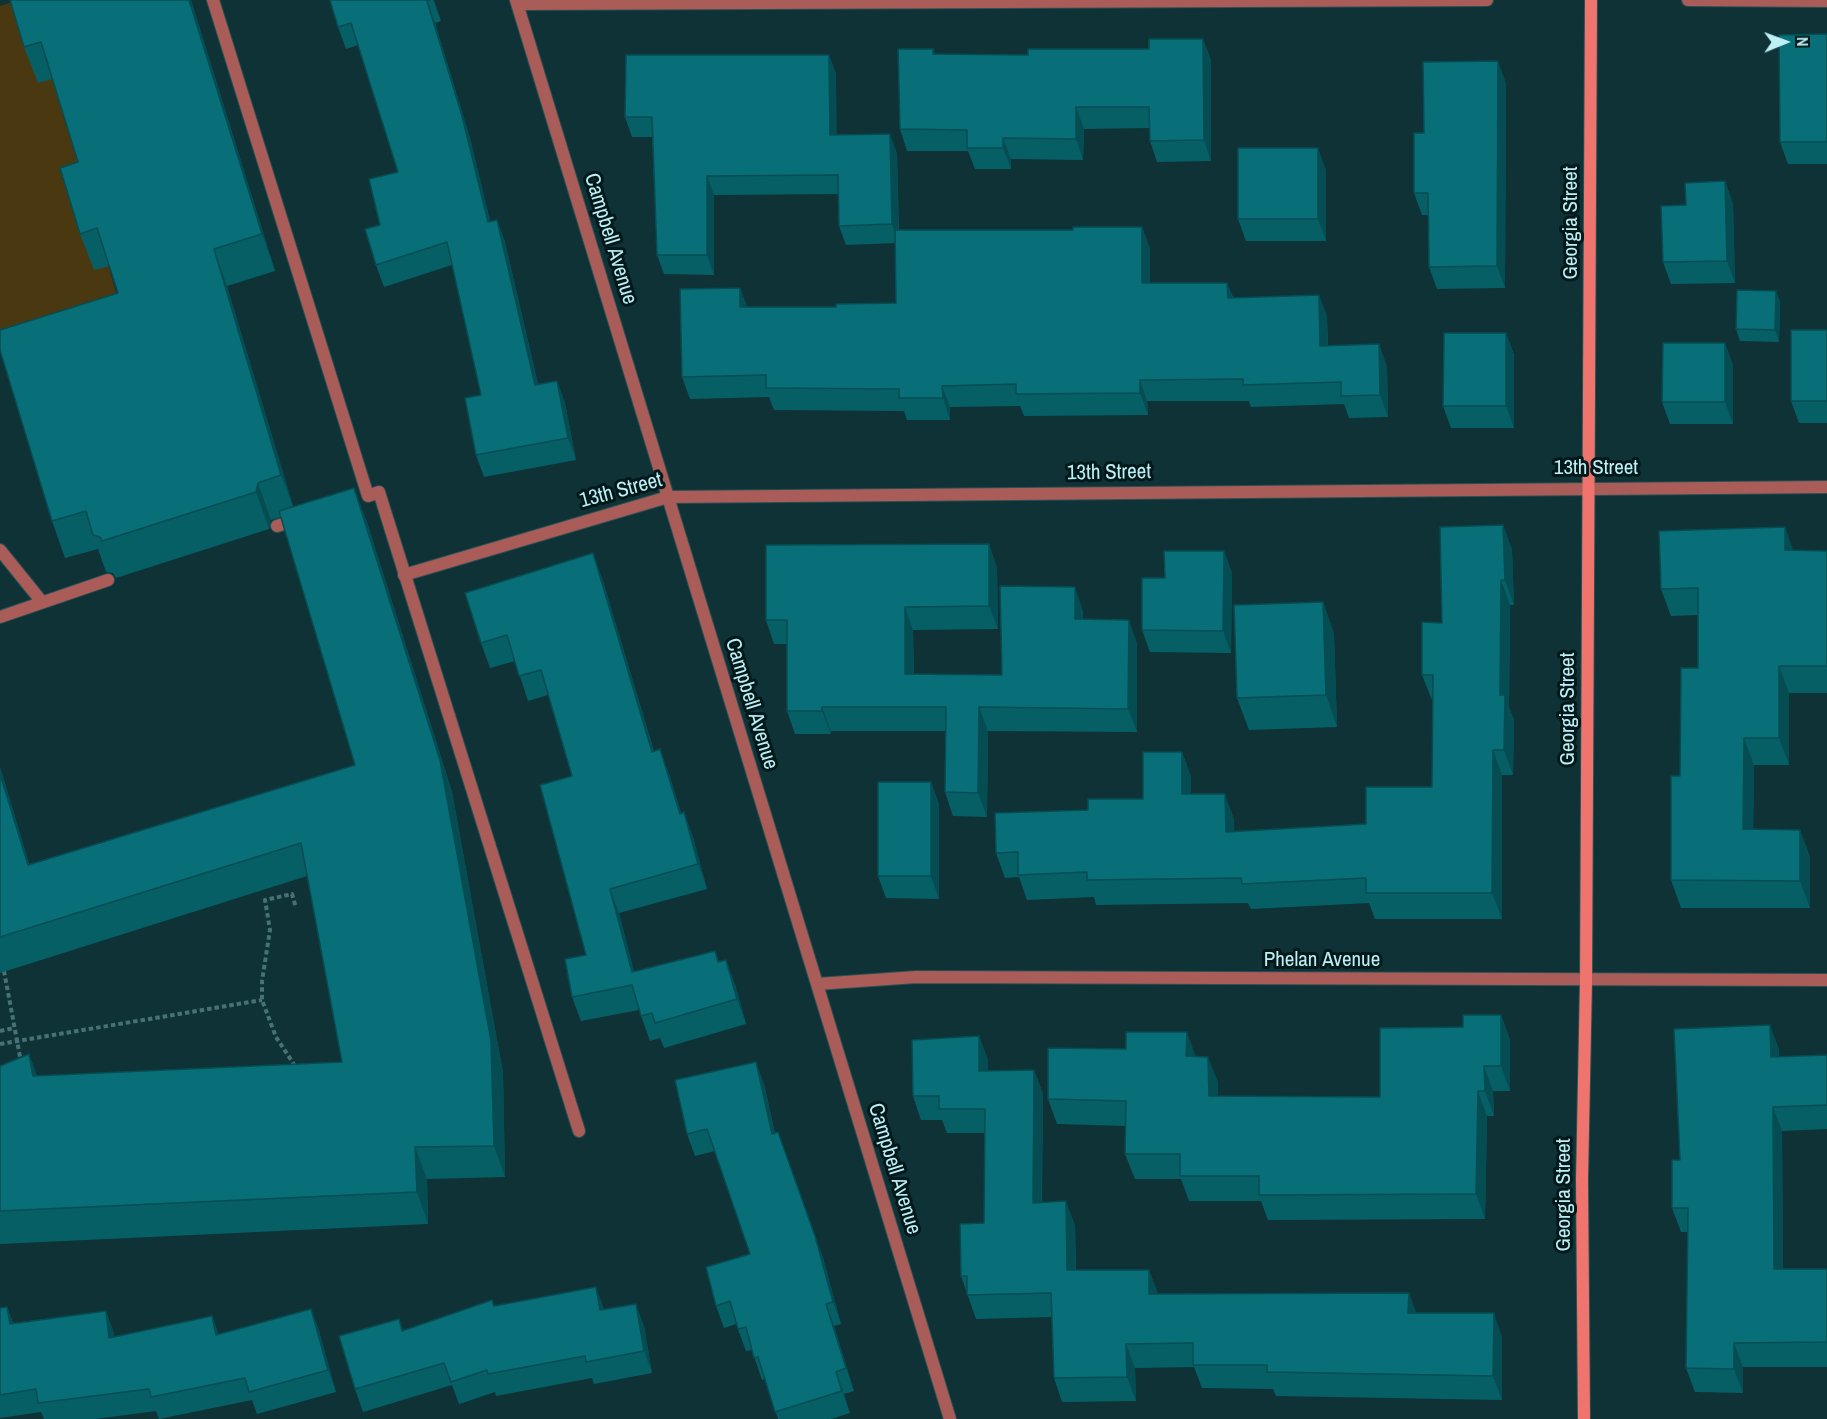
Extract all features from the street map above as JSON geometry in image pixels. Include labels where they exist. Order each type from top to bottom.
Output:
[{"type":"main road","name":"Georgia Street","points":[[1584,1419],[1582,1180],[1586,981],[1591,0]]},
{"type":"street","points":[[213,0],[362,498],[379,492],[579,1131]]},
{"type":"street","points":[[517,2],[1487,0]]},
{"type":"street","points":[[1688,0],[1827,1]]},
{"type":"street","name":"Campbell Avenue","points":[[517,2],[950,1419]]},
{"type":"street","name":"13th Street","points":[[404,575],[668,497],[1589,487],[1827,487]]},
{"type":"street","points":[[278,526],[311,514]]},
{"type":"street","points":[[0,550],[42,602]]},
{"type":"street","points":[[0,616],[108,580]]},
{"type":"street","name":"Phelan Avenue","points":[[816,984],[916,977],[1827,981]]},
{"type":"path","points":[[296,908],[292,894],[265,900],[270,930],[264,963],[262,1000],[276,1037],[295,1067],[296,1075]]},
{"type":"path","points":[[4,971],[22,1064]]},
{"type":"path","points":[[0,1044],[262,1000]]},
{"type":"path","points":[[0,1030],[14,1028]]},
{"type":"shaded area","points":[[19,0],[33,0],[121,310],[0,345],[0,6]]},
{"type":"building","points":[[10,0],[189,0],[262,234],[214,249],[281,475],[258,483],[256,492],[102,541],[100,537],[93,535],[86,511],[52,521],[0,350],[0,330],[118,293],[97,228],[80,234],[60,168],[78,162],[41,42],[24,47]]},
{"type":"building","points":[[330,0],[430,0],[427,1],[462,116],[488,222],[497,220],[535,385],[557,381],[568,438],[476,455],[465,398],[481,395],[447,242],[376,265],[365,229],[380,225],[369,179],[398,172],[351,23],[338,27]]},
{"type":"building","points":[[1827,34],[1827,142],[1780,142],[1779,35]]},
{"type":"building","points":[[1149,39],[1203,39],[1204,140],[1150,141],[1149,107],[1076,107],[1076,139],[1003,138],[1003,148],[967,148],[967,130],[900,129],[898,49],[933,49],[933,54],[1028,55],[1028,49],[1149,49]]},
{"type":"building","points":[[626,55],[829,55],[830,135],[890,134],[892,224],[839,226],[838,175],[707,176],[707,255],[657,255],[652,117],[625,117]]},
{"type":"building","points":[[1498,61],[1497,266],[1429,267],[1428,193],[1414,193],[1414,133],[1424,133],[1423,62]]},
{"type":"building","points":[[1238,148],[1318,148],[1318,219],[1238,219]]},
{"type":"building","points":[[1725,181],[1727,261],[1663,262],[1661,206],[1686,205],[1685,183]]},
{"type":"building","points":[[1073,227],[1142,227],[1142,283],[1227,283],[1228,298],[1319,295],[1320,346],[1379,344],[1380,395],[1341,396],[1341,382],[1243,385],[1243,379],[1140,380],[1140,393],[1016,394],[1016,384],[942,386],[943,398],[899,398],[899,389],[766,388],[766,375],[682,377],[680,289],[740,288],[740,307],[836,307],[836,304],[896,303],[895,230],[1073,230]]},
{"type":"building","points":[[1737,290],[1776,291],[1775,330],[1736,329]]},
{"type":"building","points":[[1791,330],[1827,330],[1827,401],[1791,401]]},
{"type":"building","points":[[1444,333],[1506,333],[1506,406],[1443,406]]},
{"type":"building","points":[[1663,343],[1725,343],[1725,402],[1662,402]]},
{"type":"building","points":[[354,488],[440,760],[491,1041],[494,1146],[415,1147],[417,1192],[0,1211],[0,1066],[29,1054],[33,1076],[342,1062],[301,843],[0,937],[0,774],[28,865],[355,765],[279,511]]},
{"type":"building","points":[[1503,525],[1505,580],[1501,580],[1500,695],[1505,695],[1504,750],[1493,750],[1492,893],[1366,893],[1366,878],[1242,884],[1241,878],[1087,880],[1087,872],[1018,875],[1018,852],[996,853],[995,813],[1088,810],[1088,799],[1143,799],[1143,752],[1182,752],[1182,794],[1225,794],[1226,832],[1366,824],[1366,787],[1432,787],[1433,675],[1422,675],[1422,622],[1442,623],[1440,527]]},
{"type":"building","points":[[1785,527],[1785,550],[1827,551],[1827,666],[1779,666],[1779,738],[1744,738],[1743,829],[1800,830],[1800,881],[1671,880],[1671,776],[1680,776],[1681,668],[1698,668],[1698,588],[1661,589],[1659,531]]},
{"type":"building","points":[[989,544],[989,606],[905,607],[905,674],[1002,675],[1000,586],[1075,587],[1075,619],[1129,620],[1128,709],[979,707],[978,793],[945,792],[946,707],[822,707],[822,711],[787,711],[787,620],[766,620],[766,545]]},
{"type":"building","points":[[1164,551],[1224,551],[1223,631],[1142,630],[1142,578],[1165,578]]},
{"type":"building","points":[[593,553],[652,752],[660,749],[680,814],[684,812],[698,864],[610,889],[632,972],[715,951],[718,962],[726,960],[737,999],[655,1023],[652,1013],[641,1016],[632,985],[572,997],[565,959],[586,955],[540,785],[572,776],[541,670],[519,676],[507,635],[481,643],[465,593]]},
{"type":"building","points":[[1323,602],[1326,695],[1237,698],[1234,605]]},
{"type":"building","points":[[878,782],[931,782],[931,876],[878,876]]},
{"type":"building","points":[[1463,1015],[1501,1015],[1501,1066],[1484,1066],[1485,1091],[1478,1091],[1476,1194],[1259,1195],[1259,1176],[1180,1176],[1180,1154],[1125,1154],[1126,1101],[1048,1099],[1048,1048],[1126,1049],[1126,1032],[1187,1032],[1186,1056],[1208,1057],[1209,1096],[1380,1097],[1380,1028],[1463,1027]]},
{"type":"building","points":[[1770,1025],[1771,1057],[1827,1055],[1827,1105],[1773,1107],[1774,1269],[1827,1269],[1827,1342],[1734,1343],[1734,1369],[1686,1368],[1688,1208],[1672,1208],[1672,1160],[1680,1160],[1674,1029]]},
{"type":"building","points":[[979,1036],[979,1071],[1034,1070],[1033,1203],[1066,1201],[1067,1270],[1149,1270],[1149,1294],[1409,1293],[1408,1313],[1494,1313],[1493,1376],[1267,1372],[1267,1365],[1193,1365],[1193,1343],[1126,1344],[1127,1377],[1054,1378],[1051,1293],[967,1295],[967,1276],[961,1276],[960,1224],[984,1223],[985,1109],[939,1109],[939,1096],[913,1096],[912,1040]]},
{"type":"building","points":[[756,1062],[772,1134],[778,1132],[815,1236],[833,1302],[826,1304],[846,1368],[836,1372],[842,1391],[775,1412],[758,1357],[754,1358],[746,1327],[738,1329],[730,1301],[716,1306],[706,1267],[750,1254],[707,1129],[687,1134],[675,1080]]},
{"type":"building","points":[[596,1287],[600,1310],[636,1304],[644,1351],[586,1362],[585,1356],[488,1374],[487,1370],[451,1382],[444,1363],[355,1389],[339,1336],[399,1319],[402,1331],[492,1300],[494,1306]]},
{"type":"building","points":[[7,1307],[10,1324],[106,1311],[109,1338],[212,1316],[216,1335],[311,1309],[328,1370],[249,1392],[245,1378],[151,1397],[149,1389],[38,1403],[36,1389],[0,1395],[0,1308]]}]
